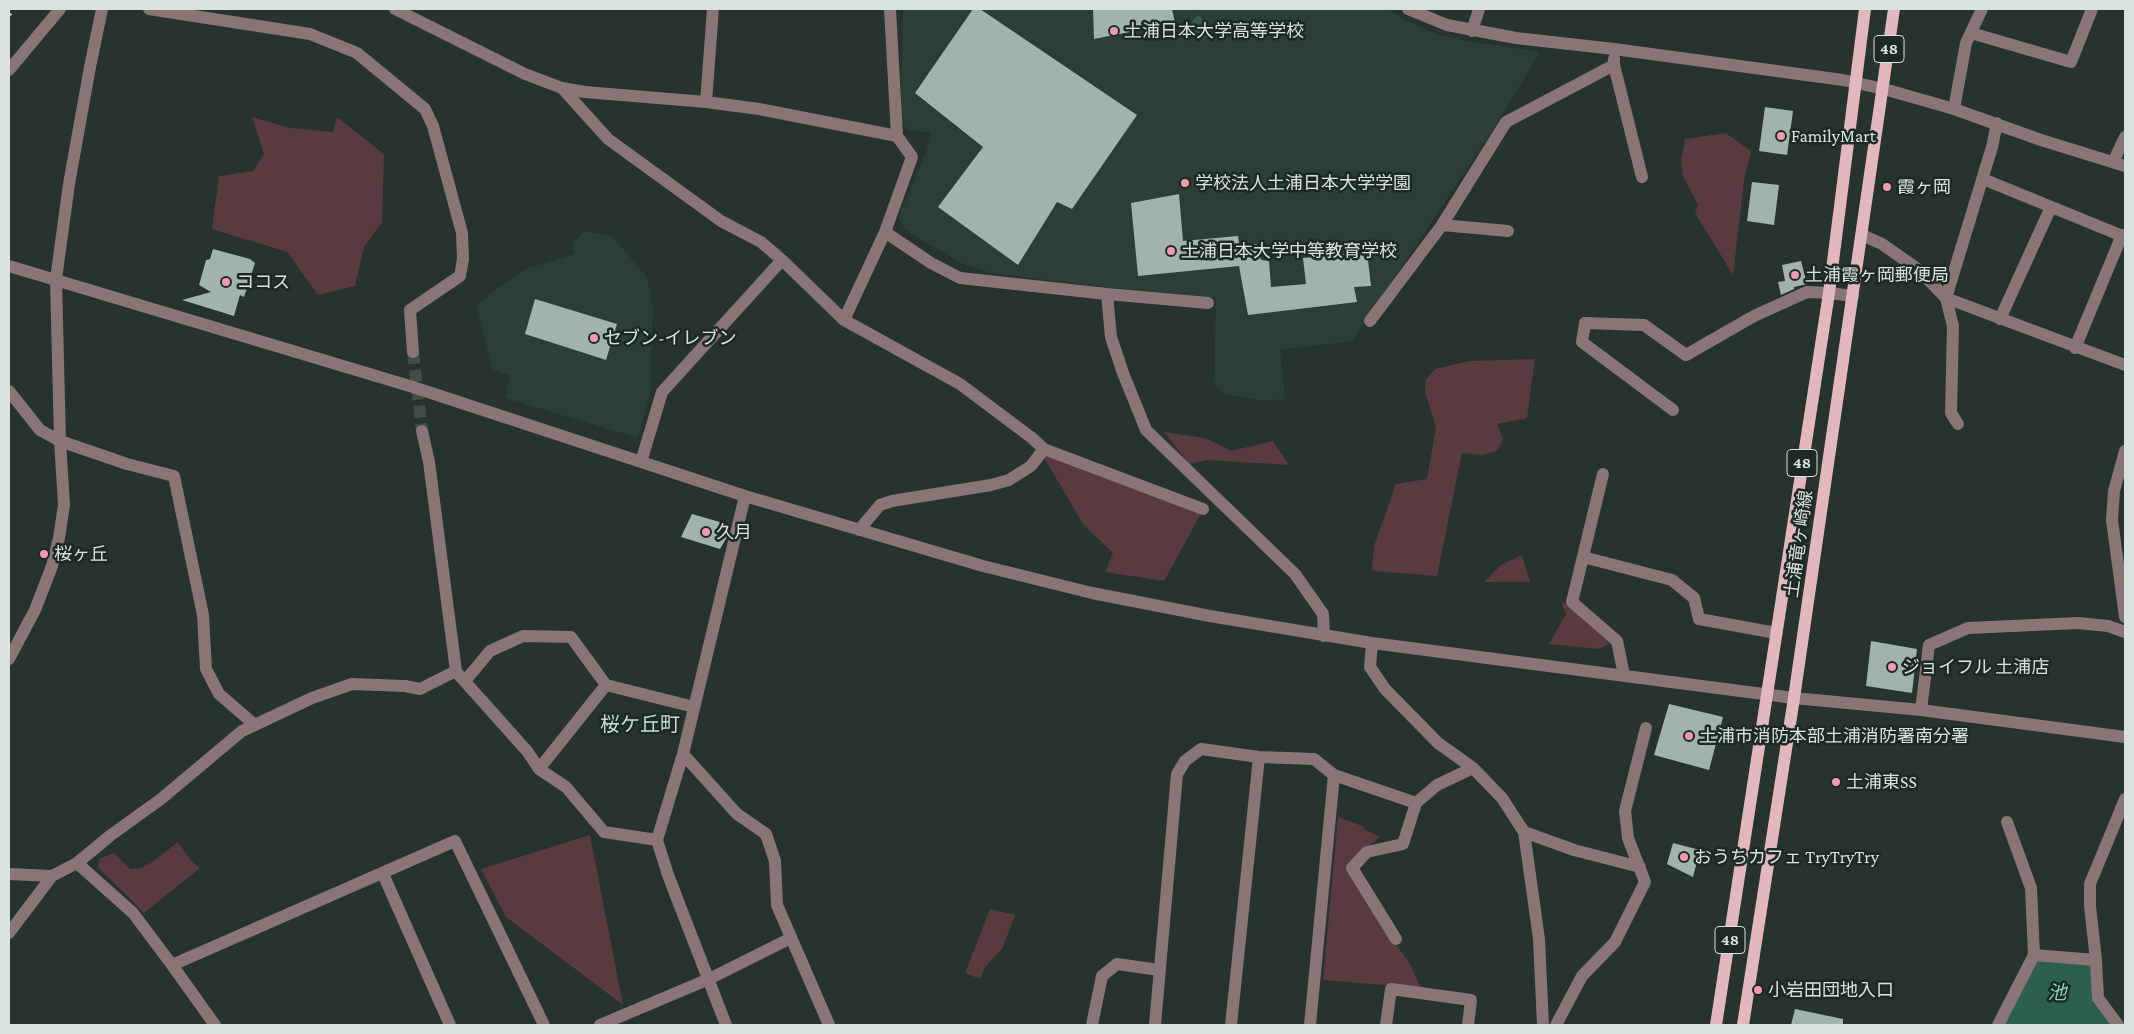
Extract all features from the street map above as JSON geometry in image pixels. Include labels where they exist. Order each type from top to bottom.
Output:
[{"type":"main road","name":"土浦竜ヶ崎線","points":[[1716,1025],[1829,292],[1865,9]]},
{"type":"main road","name":"土浦竜ヶ崎線","points":[[1743,1025],[1794,698],[1884,89],[1894,9]]},
{"type":"street","points":[[9,70],[60,9]]},
{"type":"street","points":[[9,659],[35,610],[52,566],[64,505],[60,441],[56,279],[69,184],[102,9]]},
{"type":"street","points":[[149,9],[310,34],[357,53],[424,109],[433,126],[462,233],[463,259],[460,276],[410,310],[413,352]]},
{"type":"street","points":[[395,9],[525,74],[562,88],[585,92],[706,102],[759,109],[897,136]]},
{"type":"street","points":[[706,102],[713,9]]},
{"type":"street","points":[[844,320],[885,232],[912,157],[897,136],[890,9]]},
{"type":"street","points":[[1408,9],[1447,24],[1472,31],[1856,83],[1884,89],[1954,109],[2041,140],[2119,164],[2125,137]]},
{"type":"street","points":[[1472,31],[1480,9]]},
{"type":"street","points":[[1954,109],[1966,43],[1982,9]]},
{"type":"street","points":[[1971,33],[2071,62],[2092,9]]},
{"type":"street","points":[[1614,49],[1614,65],[1642,177]]},
{"type":"street","points":[[1370,321],[1442,225],[1506,122],[1614,65]]},
{"type":"street","points":[[562,88],[608,139],[721,222],[761,242],[844,320],[960,384],[1044,449],[1204,509]]},
{"type":"street","points":[[1958,424],[1951,413],[1953,326],[1946,298],[1983,179],[1997,123]]},
{"type":"street","points":[[1983,179],[2123,236],[2075,348]]},
{"type":"street","points":[[2000,319],[2051,207]]},
{"type":"street","points":[[1442,225],[1508,231]]},
{"type":"street","points":[[885,232],[931,263],[960,278],[1208,303]]},
{"type":"street","points":[[1862,235],[1882,244],[1919,270],[1946,298],[2075,348],[2125,365]]},
{"type":"street","points":[[641,462],[662,392],[782,260]]},
{"type":"street","points":[[9,266],[413,387],[745,496],[983,566],[1092,592],[1324,636],[1372,643],[1768,693],[1794,698],[1921,710],[2125,737]]},
{"type":"street","points":[[1673,410],[1582,342],[1586,323],[1644,325],[1686,355],[1754,316],[1806,292],[1829,292],[1853,296]]},
{"type":"street","points":[[1107,294],[1112,337],[1123,373],[1146,430],[1295,574],[1323,614],[1324,636]]},
{"type":"street","points":[[9,392],[40,430],[60,441],[127,464],[174,476],[203,615],[206,669],[219,694],[255,725]]},
{"type":"street","points":[[422,431],[429,462],[456,671],[527,751],[539,769],[566,787],[604,832],[657,840]]},
{"type":"street","points":[[859,530],[880,505],[892,501],[991,485],[1009,480],[1031,466],[1044,449]]},
{"type":"street","points":[[2125,451],[2114,491],[2112,520],[2125,617]]},
{"type":"street","points":[[1602,474],[1572,602],[1617,641],[1624,675]]},
{"type":"street","points":[[726,1025],[668,875],[657,840],[683,754],[745,496]]},
{"type":"street","points":[[1583,557],[1672,580],[1694,598],[1699,619],[1776,633]]},
{"type":"street","points":[[1921,710],[1929,644],[1968,628],[2078,623],[2108,626],[2125,632]]},
{"type":"street","points":[[465,681],[490,650],[523,636],[571,637],[606,685],[694,707]]},
{"type":"street","points":[[1372,643],[1370,667],[1384,688],[1438,743],[1473,768],[1502,798],[1524,832],[1539,939],[1543,1025]]},
{"type":"street","points":[[9,933],[52,876],[77,864],[111,835],[161,799],[242,731],[312,698],[352,684],[405,686],[420,689],[456,671]]},
{"type":"street","points":[[539,769],[606,685]]},
{"type":"street","points":[[1556,1025],[1582,976],[1615,942],[1645,882],[1628,838],[1625,811],[1646,728]]},
{"type":"street","points":[[1154,1025],[1177,774],[1185,761],[1201,749],[1260,757],[1314,759],[1334,775],[1416,803]]},
{"type":"street","points":[[683,754],[737,814],[766,834],[775,861],[776,905],[829,1025]]},
{"type":"street","points":[[1231,1025],[1260,757]]},
{"type":"street","points":[[1396,939],[1352,868],[1367,852],[1403,844],[1416,803],[1437,785],[1473,768]]},
{"type":"street","points":[[1310,1025],[1334,775]]},
{"type":"street","points":[[2118,1025],[2098,998],[2090,906],[2090,884],[2125,799]]},
{"type":"street","points":[[1998,1025],[2034,955],[2031,888],[2007,822]]},
{"type":"street","points":[[1524,832],[1574,850],[1640,867]]},
{"type":"street","points":[[172,965],[455,841],[544,1025]]},
{"type":"street","points":[[77,864],[133,913],[216,1025]]},
{"type":"street","points":[[9,874],[52,876]]},
{"type":"street","points":[[383,874],[450,1025]]},
{"type":"street","points":[[600,1025],[631,1020],[791,938]]},
{"type":"street","points":[[2034,955],[2096,960]]},
{"type":"street","points":[[1092,1025],[1102,976],[1117,964],[1159,970]]},
{"type":"street","points":[[1386,1025],[1391,989],[1471,1000],[1468,1025]]},
{"type":"shaded area","name":"学校法人土浦日本大学学園","points":[[903,9],[1388,9],[1404,20],[1439,35],[1540,52],[1496,125],[1352,341],[1280,350],[1285,399],[1261,401],[1226,394],[1214,385],[1216,298],[1112,288],[991,273],[959,262],[904,229],[899,216],[927,150],[931,132],[910,131],[904,126],[901,113]]},
{"type":"shaded area","points":[[252,117],[290,128],[333,132],[337,117],[384,154],[382,222],[364,247],[355,286],[318,295],[287,252],[212,229],[219,176],[253,171],[264,154]]},
{"type":"shaded area","points":[[1726,133],[1751,151],[1744,181],[1733,275],[1695,213],[1698,205],[1683,176],[1681,162],[1685,139]]},
{"type":"shaded area","points":[[585,231],[612,236],[647,277],[653,308],[650,380],[652,386],[638,438],[505,398],[510,376],[492,370],[476,306],[528,268],[575,254],[572,244]]},
{"type":"shaded area","points":[[1535,359],[1527,418],[1497,424],[1503,439],[1497,451],[1482,455],[1462,453],[1437,576],[1372,571],[1374,546],[1396,484],[1427,479],[1436,427],[1425,392],[1426,379],[1435,369],[1469,361]]},
{"type":"shaded area","points":[[1164,432],[1205,438],[1231,451],[1273,441],[1289,465],[1208,460],[1189,464]]},
{"type":"shaded area","points":[[1042,454],[1201,514],[1164,581],[1105,572],[1113,553],[1083,524]]},
{"type":"shaded area","points":[[1522,555],[1530,582],[1484,582],[1501,565]]},
{"type":"shaded area","points":[[1561,601],[1610,643],[1600,649],[1549,644],[1566,614]]},
{"type":"shaded area","points":[[1338,817],[1365,827],[1364,829],[1380,837],[1359,853],[1346,870],[1409,962],[1421,988],[1323,980]]},
{"type":"shaded area","points":[[590,835],[623,1005],[506,917],[481,869]]},
{"type":"shaded area","points":[[178,842],[193,863],[200,868],[144,913],[98,867],[99,859],[114,853],[130,869],[141,868],[151,863]]},
{"type":"shaded area","points":[[990,909],[1015,915],[1002,949],[985,967],[980,979],[965,973]]},
{"type":"water","points":[[1198,15],[1206,22],[1207,27],[1206,37],[1200,39],[1188,30],[1192,21]]},
{"type":"water","name":"池","points":[[2037,960],[2092,965],[2112,1025],[2004,1025]]},
{"type":"building","points":[[973,9],[980,9],[1137,115],[1072,209],[1057,202],[1018,265],[938,207],[983,147],[915,93]]},
{"type":"building","name":"土浦日本大学高等学校","points":[[1093,9],[1172,9],[1175,23],[1094,39]]},
{"type":"building","points":[[1765,107],[1793,111],[1787,155],[1759,151]]},
{"type":"building","points":[[1752,182],[1779,185],[1774,225],[1747,221]]},
{"type":"building","points":[[1179,194],[1183,241],[1238,236],[1239,244],[1257,244],[1261,260],[1269,261],[1271,287],[1306,284],[1303,258],[1367,252],[1371,286],[1354,287],[1357,302],[1248,315],[1239,266],[1138,276],[1131,203]]},
{"type":"building","points":[[213,249],[250,259],[255,263],[244,297],[240,295],[234,316],[182,300],[211,292],[199,285],[206,260],[210,259]]},
{"type":"building","points":[[1801,261],[1807,284],[1794,287],[1794,289],[1781,295],[1778,282],[1785,281],[1782,265]]},
{"type":"building","points":[[535,299],[617,324],[606,360],[525,334]]},
{"type":"building","name":"久月","points":[[692,514],[730,525],[727,537],[720,549],[681,537]]},
{"type":"building","name":"ジョイフル 土浦店","points":[[1871,641],[1917,649],[1912,693],[1866,686]]},
{"type":"building","name":"土浦市消防本部土浦消防署南分署","points":[[1669,704],[1723,717],[1709,770],[1654,755]]},
{"type":"building","name":"おうちカフェ TryTryTry","points":[[1673,843],[1700,850],[1693,877],[1667,864]]},
{"type":"building","points":[[1795,1009],[1843,1019],[1843,1025],[1791,1025]]},
{"type":"tunnel","points":[[413,352],[422,431]]},
{"type":"railway","points":[[9,15],[14,9]]},
{"type":"place","name":"土浦日本大学高等学校","points":[[1114,31]]},
{"type":"place","name":"FamilyMart","points":[[1781,136]]},
{"type":"place","name":"学校法人土浦日本大学学園","points":[[1185,183]]},
{"type":"place","name":"霞ヶ岡","points":[[1887,187]]},
{"type":"place","name":"土浦日本大学中等教育学校","points":[[1171,251]]},
{"type":"place","name":"土浦霞ヶ岡郵便局","points":[[1795,275]]},
{"type":"place","name":"ココス","points":[[226,282]]},
{"type":"place","name":"セブン-イレブン","points":[[594,338]]},
{"type":"place","name":"久月","points":[[706,532]]},
{"type":"place","name":"桜ヶ丘","points":[[44,554]]},
{"type":"place","name":"ジョイフル 土浦店","points":[[1892,667]]},
{"type":"place","name":"土浦市消防本部土浦消防署南分署","points":[[1689,736]]},
{"type":"place","name":"土浦東SS","points":[[1836,782]]},
{"type":"place","name":"おうちカフェ TryTryTry","points":[[1684,857]]},
{"type":"place","name":"小岩田団地入口","points":[[1758,990]]},
{"type":"district","name":"桜ケ丘町","points":[[640,725]]}]
